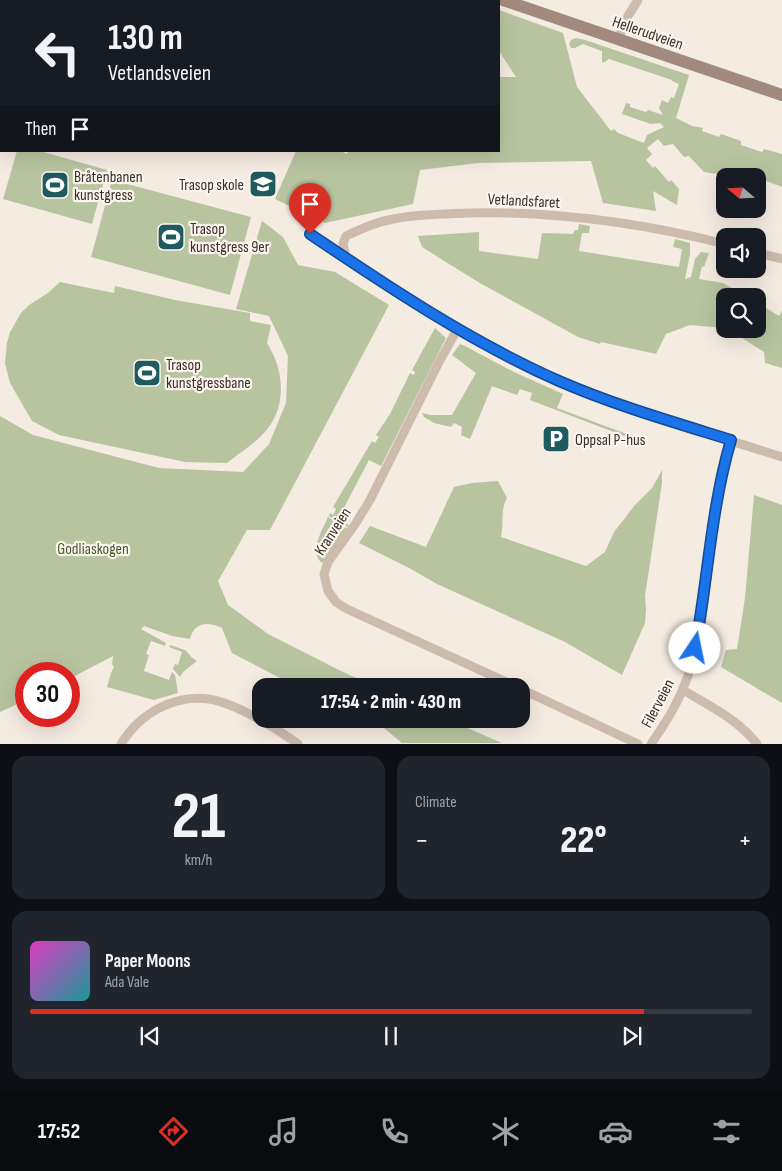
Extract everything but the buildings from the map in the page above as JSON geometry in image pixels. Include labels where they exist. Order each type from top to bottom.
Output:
[{"type":"main road","name":"Hellerudveien","points":[[503,0],[782,95]]},
{"type":"street","points":[[618,39],[628,16],[638,0]]},
{"type":"street","name":"Vetlandsfaret","points":[[346,258],[343,244],[346,236],[362,228],[391,219],[454,214],[506,213],[608,221],[716,242]]},
{"type":"street","points":[[310,234],[384,284],[504,354],[586,392],[782,457]]},
{"type":"street","points":[[766,254],[782,259]]},
{"type":"street","name":"Kranveien","points":[[458,328],[370,500],[356,524],[328,562],[324,574],[326,587],[332,597],[347,609],[498,678]]},
{"type":"street","name":"Filerveien","points":[[651,744],[673,710],[693,659],[709,563],[716,500],[731,440]]},
{"type":"street","points":[[682,690],[720,713],[749,734],[757,744]]},
{"type":"street","points":[[530,693],[638,744]]},
{"type":"street","points":[[121,744],[130,731],[156,709],[183,700],[209,699],[229,705],[248,714],[298,744]]},
{"type":"green space","points":[[500,10],[563,33],[577,87],[611,131],[614,129],[618,133],[644,143],[647,135],[664,127],[660,123],[651,124],[622,114],[626,103],[630,104],[630,107],[663,115],[659,108],[662,100],[668,103],[671,97],[674,98],[679,84],[609,59],[603,63],[602,51],[583,44],[571,48],[569,44],[571,40],[576,38],[585,40],[689,75],[676,118],[692,126],[703,128],[702,131],[719,137],[721,134],[741,141],[741,145],[762,152],[764,149],[782,154],[782,187],[766,181],[766,168],[716,168],[716,174],[704,172],[689,156],[684,157],[673,144],[664,146],[658,139],[647,148],[652,154],[646,160],[679,189],[677,205],[653,191],[656,211],[603,203],[591,161],[478,163],[420,170],[413,204],[325,223],[275,199],[296,152],[342,152],[347,154],[348,152],[500,152],[500,77],[516,77],[500,53]]},
{"type":"green space","name":"Bråtenbanen kunstgress","points":[[17,152],[44,152],[107,170],[92,224],[3,199]]},
{"type":"green space","name":"Trasop kunstgress 9er","points":[[112,180],[251,217],[230,295],[91,257]]},
{"type":"green space","name":"Godliaskogen","points":[[262,221],[283,237],[298,265],[335,272],[389,305],[270,530],[247,530],[218,581],[228,605],[268,634],[356,678],[280,678],[232,653],[222,628],[212,624],[198,626],[190,639],[172,636],[144,626],[141,629],[166,643],[165,646],[151,641],[146,654],[149,655],[144,671],[169,680],[172,672],[175,675],[178,693],[154,700],[107,687],[114,667],[112,664],[113,656],[80,673],[80,662],[15,662],[15,705],[0,712],[0,416],[33,435],[159,468],[243,472],[269,444],[286,403],[288,356],[269,316],[236,309]]},
{"type":"green space","points":[[579,224],[590,226],[589,233],[582,233],[579,251],[679,267],[682,249],[673,247],[675,239],[690,243],[690,254],[685,279],[691,277],[695,259],[701,252],[709,253],[704,267],[702,266],[699,279],[723,283],[732,288],[716,288],[716,327],[690,325],[666,334],[656,354],[601,342],[600,344],[578,337],[478,282],[422,247],[418,236],[479,232],[479,251],[538,259],[542,233],[573,234],[575,230],[578,230]]},
{"type":"green space","points":[[60,282],[114,293],[115,286],[175,300],[250,313],[250,321],[271,325],[267,343],[278,367],[281,391],[276,415],[270,426],[257,440],[227,463],[185,462],[59,435],[32,421],[10,383],[5,363],[7,343],[10,332],[21,313]]},
{"type":"green space","points":[[766,308],[779,316],[782,311],[782,368],[765,363],[764,352],[742,338],[766,338]]},
{"type":"green space","points":[[435,328],[446,338],[381,466],[369,460],[338,519],[349,525],[347,527],[329,516],[330,513],[333,515],[336,509],[333,507],[372,441],[375,443],[379,437],[376,435],[390,414],[410,373],[414,375],[415,372],[412,370]]},
{"type":"green space","points":[[460,344],[514,372],[563,394],[557,408],[640,439],[640,442],[530,400],[532,393],[520,389],[517,395],[492,386],[470,439],[461,435],[462,427],[454,423],[451,427],[434,423],[424,417],[422,413],[452,415],[476,373],[452,355]]},
{"type":"green space","points":[[662,470],[662,483],[645,596],[645,623],[622,675],[565,642],[437,584],[359,543],[370,526],[426,547],[454,487],[472,483],[498,481],[507,498],[503,512],[501,537],[586,566],[605,552],[614,532],[635,505],[652,488]]},
{"type":"green space","points":[[754,495],[782,505],[782,703],[721,667],[726,650],[737,649],[745,598]]},
{"type":"green space","points":[[328,517],[347,529],[322,563],[316,553],[316,547]]},
{"type":"green space","points":[[170,645],[185,650],[197,661],[183,672],[180,677],[173,669],[175,664],[178,665],[182,652],[169,647]]},
{"type":"green space","points":[[384,728],[468,728],[502,743],[402,743]]},
{"type":"place","name":"Trasop skole","points":[[263,184]]},
{"type":"place","name":"Bråtenbanen kunstgress","points":[[55,185]]},
{"type":"place","name":"Trasop kunstgress 9er","points":[[171,237]]},
{"type":"place","name":"Trasop kunstgressbane","points":[[147,373]]},
{"type":"place","name":"Oppsal P-hus","points":[[556,439]]},
{"type":"route","points":[[310,234],[384,284],[436,316],[504,354],[557,380],[606,400],[731,440],[716,500],[702,616],[695,648]]}]
